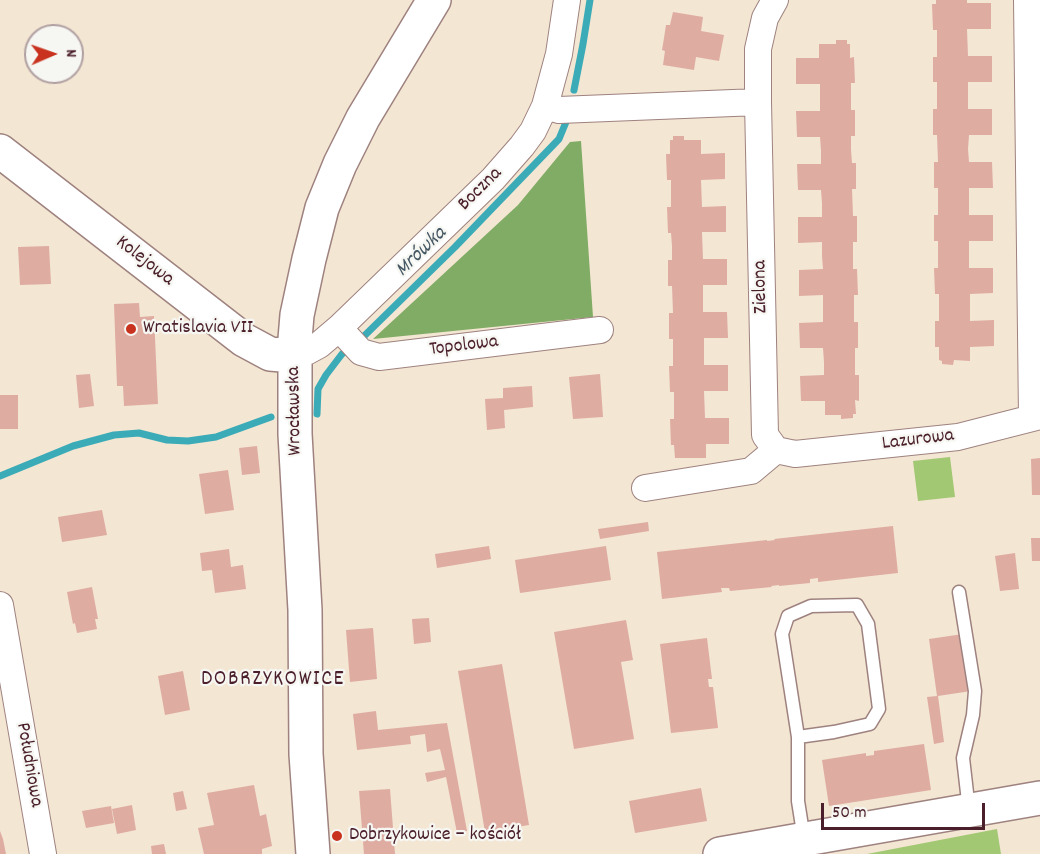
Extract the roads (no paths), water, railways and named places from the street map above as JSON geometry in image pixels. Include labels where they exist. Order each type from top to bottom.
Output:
[{"type":"street","name":"Wrocławska","points":[[313,854],[306,754],[304,610],[295,434],[297,315],[322,208],[340,164],[363,118],[434,0]]},
{"type":"street","name":"Boczna","points":[[295,353],[308,351],[319,345],[349,340],[508,163],[533,131],[545,106],[557,60],[567,0]]},
{"type":"street","name":"Zielona","points":[[776,0],[765,18],[758,49],[758,102],[765,435],[785,452]]},
{"type":"street","points":[[1027,0],[1036,416]]},
{"type":"street","points":[[545,106],[560,110],[758,102]]},
{"type":"street","name":"Kolejowa","points":[[0,151],[244,340],[270,354],[295,353]]},
{"type":"street","name":"Topolowa","points":[[349,340],[378,357],[600,330]]},
{"type":"street","name":"Lazurowa","points":[[785,452],[958,437],[1036,416]]},
{"type":"street","points":[[645,488],[751,471],[785,452]]},
{"type":"street","name":"Południowa","points":[[0,605],[43,854]]},
{"type":"street","points":[[720,854],[1040,798]]},
{"type":"lane","points":[[960,592],[975,691],[973,715],[963,759],[969,811]]},
{"type":"lane","points":[[798,737],[870,724],[879,709],[868,624],[857,605],[811,606],[788,615],[782,634],[798,737],[798,801],[804,840]]},
{"type":"waterway","name":"Mrówka","points":[[574,90],[590,0]]},
{"type":"waterway","name":"Mrówka","points":[[359,341],[455,247],[559,139],[566,122]]},
{"type":"waterway","name":"Mrówka","points":[[317,414],[318,389],[342,354],[350,348]]},
{"type":"waterway","name":"Mrówka","points":[[0,476],[73,446],[114,435],[139,433],[167,440],[188,441],[216,437],[271,417]]},
{"type":"place","name":"Wratislavia VII","points":[[131,329]]},
{"type":"place","name":"Dobrzykowice – kościół","points":[[337,836]]},
{"type":"district","name":"DOBRZYKOWICE","points":[[273,681]]}]
